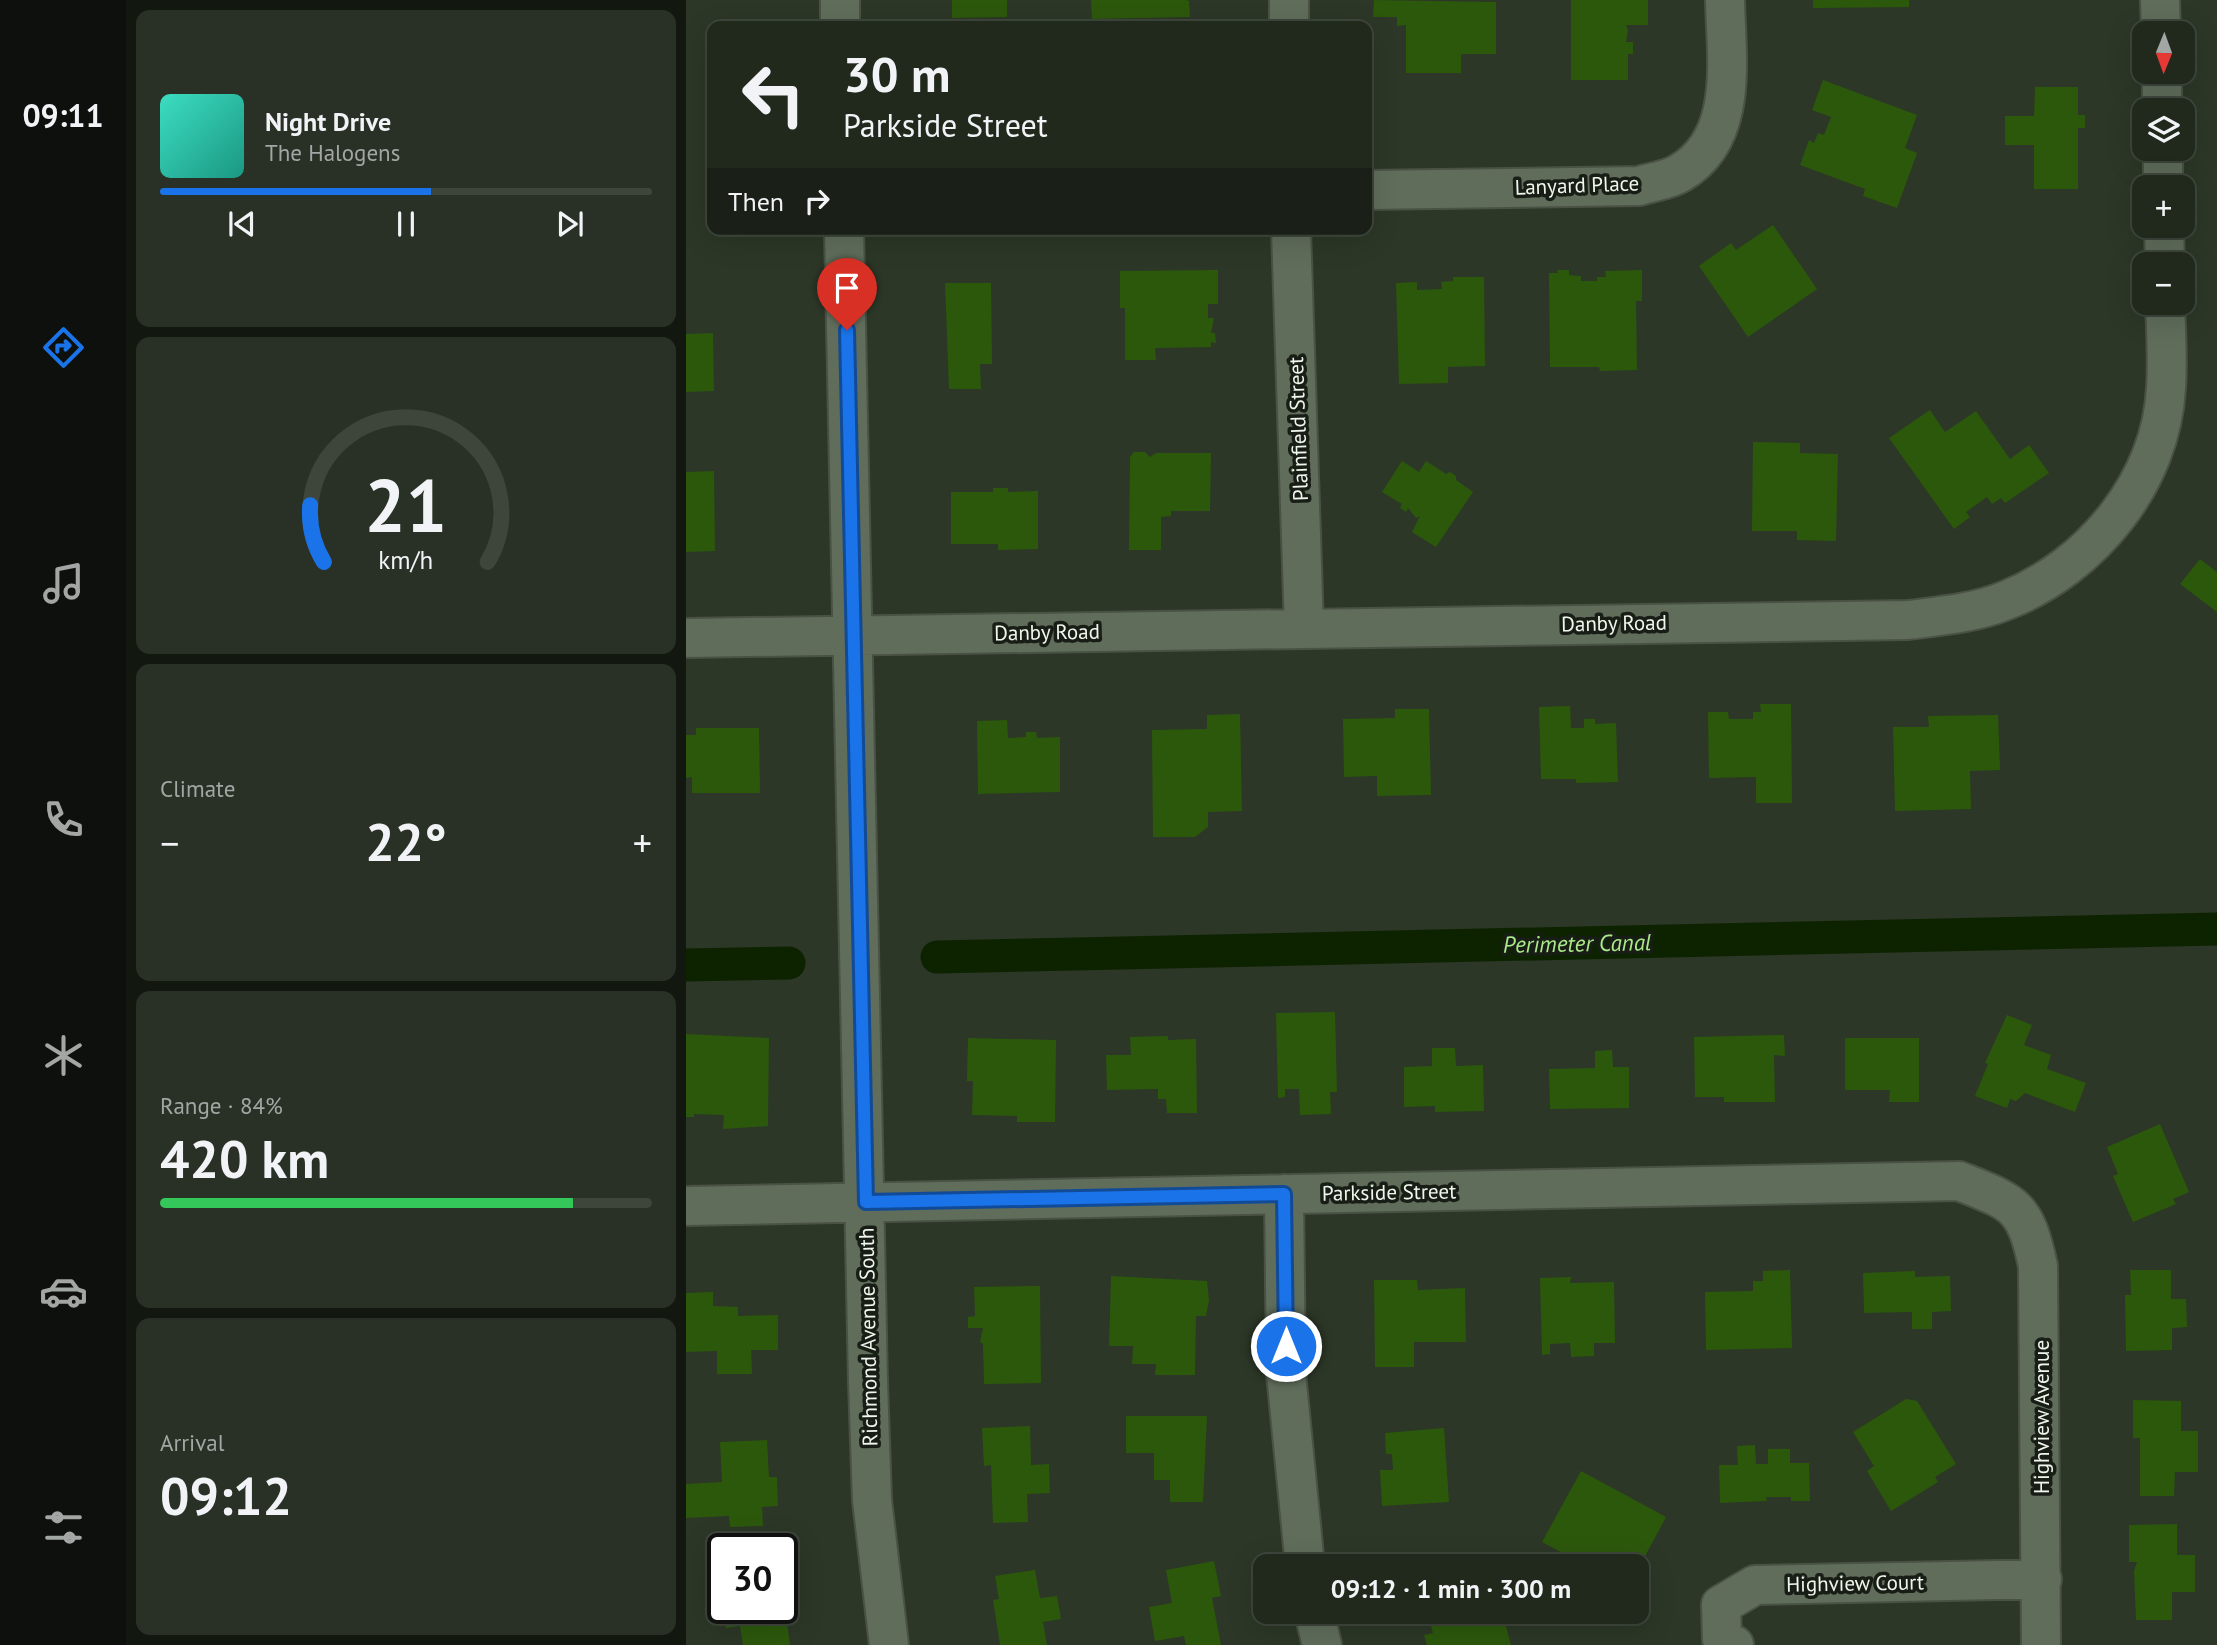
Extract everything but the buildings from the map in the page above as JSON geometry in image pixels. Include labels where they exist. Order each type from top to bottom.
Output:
[{"type":"street","points":[[840,0],[840,21]]},
{"type":"street","points":[[1289,0],[1289,21]]},
{"type":"street","name":"Lanyard Place","points":[[1372,190],[1639,186],[1680,173],[1708,148],[1726,108],[1725,0]]},
{"type":"street","points":[[2160,0],[2161,21]]},
{"type":"street","name":"Richmond Avenue South","points":[[845,235],[872,1500],[889,1645]]},
{"type":"street","name":"Plainfield Street","points":[[1292,235],[1304,628]]},
{"type":"street","name":"Danby Road","points":[[686,638],[1908,620],[1960,613],[2007,600],[2046,580],[2081,555],[2117,518],[2142,476],[2158,434],[2166,390],[2165,315]]},
{"type":"street","name":"Parkside Street","points":[[686,1206],[1959,1181],[2006,1199]]},
{"type":"street","points":[[1284,1194],[1286,1373],[1305,1554]]},
{"type":"street","name":"Highview Avenue","points":[[2006,1199],[2029,1228],[2038,1266],[2041,1645]]},
{"type":"street","name":"Highview Court","points":[[1734,1645],[1722,1639],[1721,1605],[1755,1585],[2042,1578]]},
{"type":"street","points":[[1317,1624],[1322,1645]]},
{"type":"waterway","name":"Perimeter Canal","points":[[937,957],[2217,929]]},
{"type":"waterway","name":"Perimeter Canal","points":[[686,965],[789,963]]},
{"type":"route","points":[[847,330],[866,1202],[1284,1194],[1286,1346]]}]
